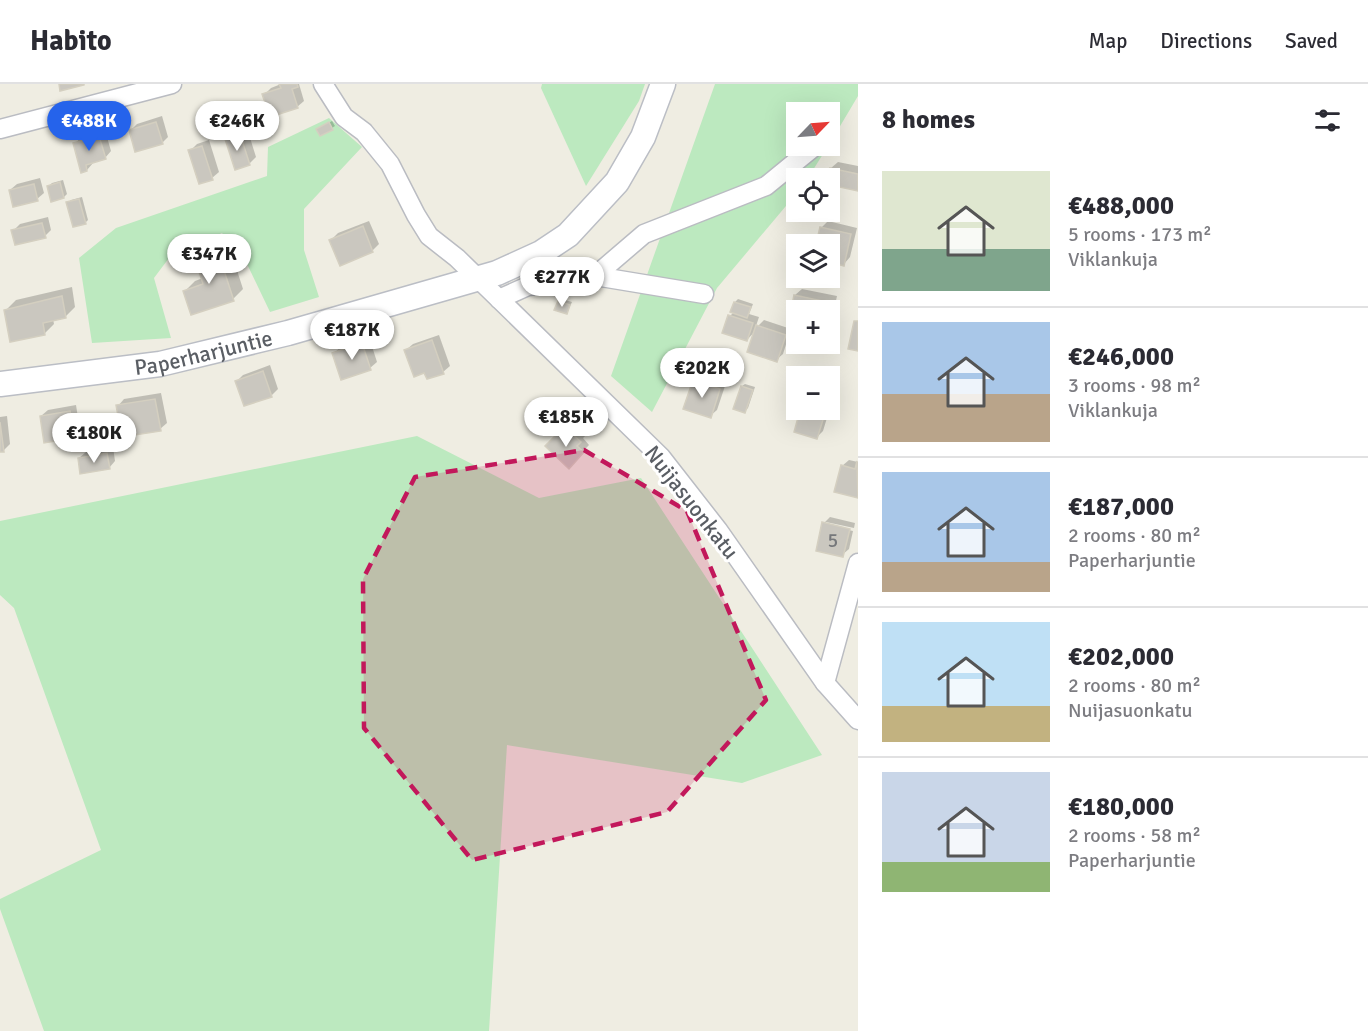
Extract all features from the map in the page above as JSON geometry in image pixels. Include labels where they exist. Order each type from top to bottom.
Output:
[{"type":"street","points":[[0,129],[172,84]]},
{"type":"street","name":"Nuijasuonkatu","points":[[323,84],[344,117],[364,132],[390,164],[429,236],[457,258],[661,457],[718,530],[825,683],[858,720]]},
{"type":"street","name":"Paperharjuntie","points":[[0,384],[160,364],[288,333],[497,273],[541,253],[567,235],[617,182],[643,137],[663,84]]},
{"type":"street","points":[[595,276],[644,234],[766,186],[803,156]]},
{"type":"street","points":[[499,299],[528,286],[595,276],[704,294]]},
{"type":"street","points":[[825,683],[858,563]]},
{"type":"highlighted area","points":[[584,450],[687,511],[766,700],[667,812],[472,860],[364,728],[363,579],[415,477]]},
{"type":"green space","points":[[542,84],[645,84],[639,101],[586,186],[541,88]]},
{"type":"green space","points":[[715,84],[858,84],[858,96],[840,126],[840,102],[786,102],[786,156],[822,156],[814,168],[786,168],[786,206],[717,288],[652,412],[611,376]]},
{"type":"green space","points":[[329,118],[362,147],[304,209],[304,250],[319,297],[270,312],[248,266],[222,233],[169,258],[154,278],[171,338],[92,343],[79,258],[116,228],[267,176],[268,147]]},
{"type":"green space","points":[[417,436],[539,498],[641,478],[822,755],[742,783],[507,745],[489,1031],[44,1031],[0,909],[0,899],[101,850],[14,608],[0,595],[0,521]]},
{"type":"building","points":[[59,84],[84,84],[84,85],[60,91]]},
{"type":"building","points":[[279,84],[297,84],[298,87],[292,89],[298,108],[270,117],[262,94],[281,88]]},
{"type":"building","points":[[156,122],[163,144],[135,152],[129,130]]},
{"type":"building","points":[[329,122],[333,130],[320,136],[316,129]]},
{"type":"building","points":[[240,134],[250,165],[235,170],[225,139]]},
{"type":"building","points":[[99,136],[106,159],[86,165],[87,171],[81,173],[73,143]]},
{"type":"building","points":[[202,146],[213,180],[199,184],[188,150]]},
{"type":"building","points":[[840,170],[858,174],[858,191],[840,187]]},
{"type":"building","points":[[60,182],[64,198],[51,202],[47,186]]},
{"type":"building","points":[[34,184],[38,201],[13,207],[9,190]]},
{"type":"building","points":[[79,199],[86,224],[73,227],[66,202]]},
{"type":"building","points":[[42,223],[46,238],[15,245],[11,230]]},
{"type":"building","points":[[363,226],[373,252],[340,266],[329,240]]},
{"type":"building","points":[[820,227],[851,234],[844,266],[840,265],[840,234],[818,234]]},
{"type":"building","points":[[217,249],[234,301],[191,315],[183,291],[203,284],[194,256]]},
{"type":"building","points":[[794,295],[818,300],[793,300]]},
{"type":"building","points":[[62,296],[66,318],[43,323],[45,335],[10,342],[4,310]]},
{"type":"building","points":[[558,301],[570,305],[567,314],[554,310]]},
{"type":"building","points":[[734,302],[751,307],[747,318],[730,312]]},
{"type":"building","points":[[728,315],[753,323],[747,341],[722,333]]},
{"type":"building","points":[[854,321],[858,321],[858,351],[848,349]]},
{"type":"building","points":[[756,325],[786,335],[777,362],[747,352]]},
{"type":"building","points":[[432,340],[444,374],[427,379],[424,373],[414,377],[404,350]]},
{"type":"building","points":[[362,343],[371,370],[341,380],[332,353]]},
{"type":"building","points":[[263,371],[272,397],[244,406],[235,381]]},
{"type":"building","points":[[693,380],[720,389],[711,418],[683,409]]},
{"type":"building","points":[[741,386],[753,390],[745,413],[733,409]]},
{"type":"building","points":[[155,399],[161,431],[122,437],[116,405]]},
{"type":"building","points":[[70,411],[75,438],[44,443],[40,416]]},
{"type":"building","points":[[797,420],[823,420],[817,439],[794,432]]},
{"type":"building","points":[[0,422],[4,452],[0,452]]},
{"type":"building","points":[[561,430],[566,435],[569,431],[581,442],[577,446],[584,452],[569,469],[545,446]]},
{"type":"building","points":[[107,453],[110,469],[80,474],[78,458]]},
{"type":"building","points":[[857,461],[858,498],[834,492],[841,465],[855,469]]},
{"type":"building","points":[[822,522],[850,529],[843,557],[816,551]]}]
